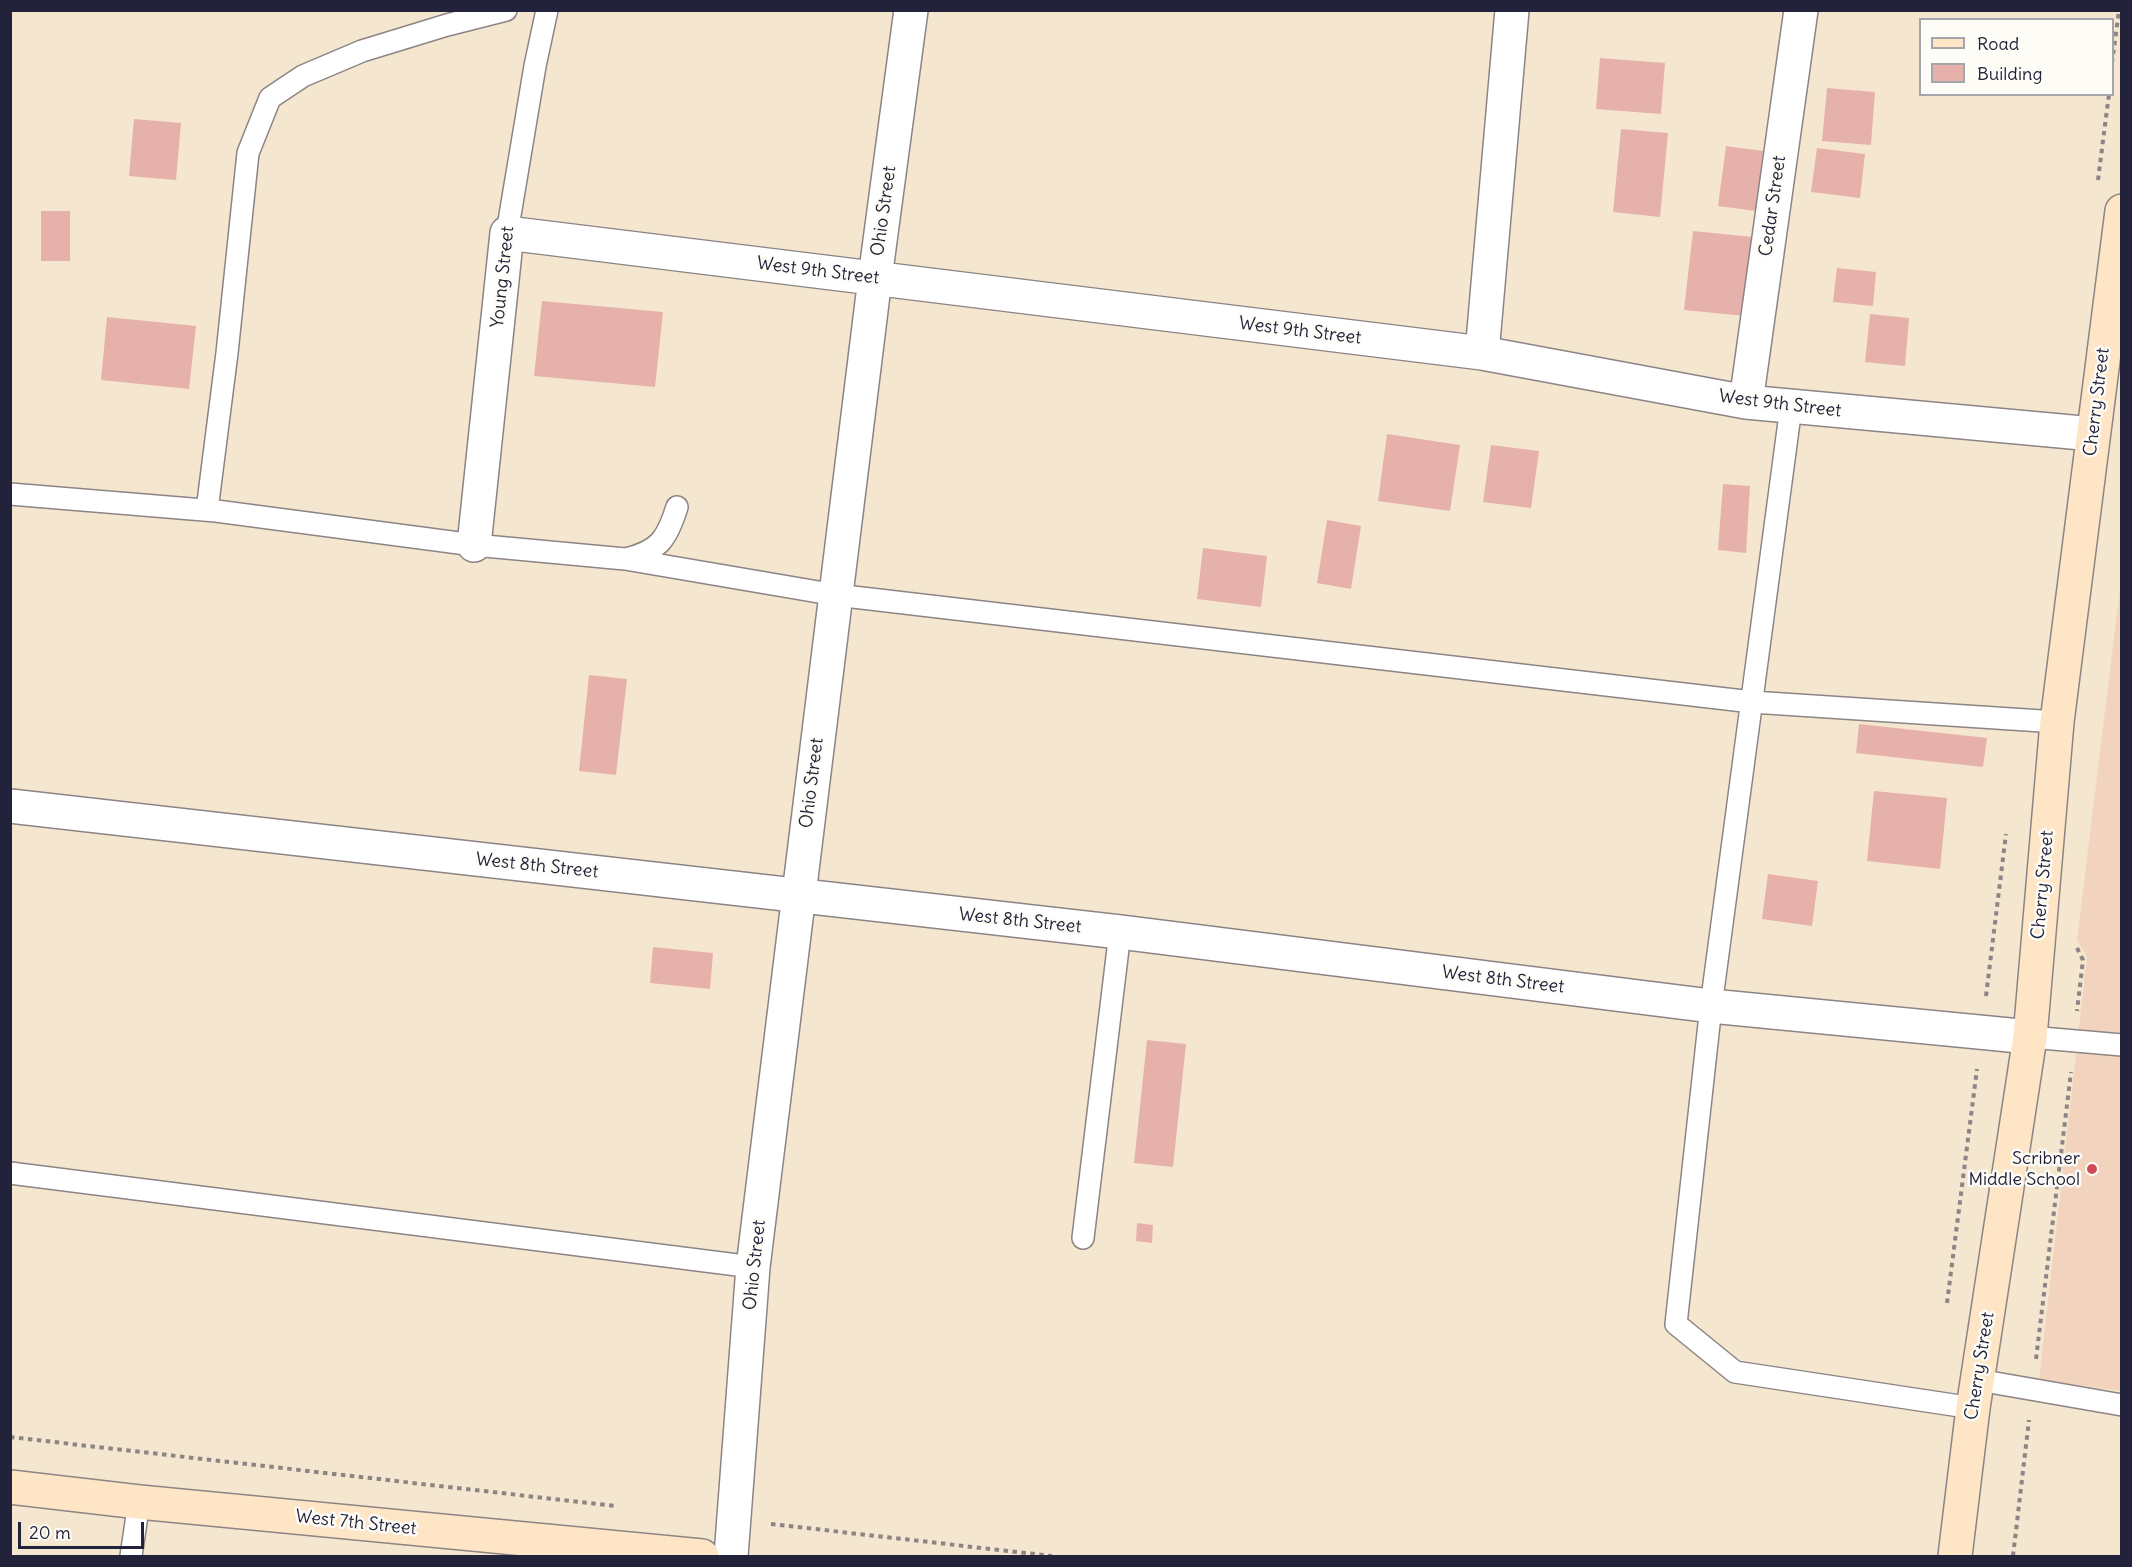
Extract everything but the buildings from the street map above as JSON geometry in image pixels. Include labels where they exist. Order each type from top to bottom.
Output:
[{"type":"street","name":"Ohio Street","points":[[731,1557],[753,1266],[875,278],[911,10]]},
{"type":"street","points":[[1482,353],[1512,10]]},
{"type":"street","name":"Cedar Street","points":[[1746,402],[1801,10]]},
{"type":"street","name":"Cherry Street","points":[[1954,1557],[1975,1394],[2030,1037],[2057,722],[2121,211]]},
{"type":"street","name":"West 9th Street","points":[[507,233],[1482,353],[1746,402],[2092,434]]},
{"type":"street","name":"Young Street","points":[[474,545],[507,233]]},
{"type":"street","name":"West 8th Street","points":[[10,806],[1120,932],[1712,1006],[2030,1037]]},
{"type":"street","name":"West 7th Street","points":[[10,1487],[139,1502],[702,1557]]},
{"type":"lane","points":[[207,510],[227,353],[248,153],[270,98],[303,76],[362,51],[506,10]]},
{"type":"lane","name":"Young Street","points":[[507,233],[535,66],[547,10]]},
{"type":"lane","points":[[1791,407],[1712,1006],[1676,1324],[1735,1372],[2121,1405]]},
{"type":"lane","points":[[10,494],[207,510],[474,545],[625,559],[836,595],[1752,702],[2057,722]]},
{"type":"lane","points":[[625,559],[644,554],[658,544],[670,527],[677,507]]},
{"type":"lane","points":[[1083,1238],[1120,932]]},
{"type":"lane","points":[[2030,1037],[2121,1046]]},
{"type":"lane","points":[[10,1173],[753,1266]]},
{"type":"lane","points":[[131,1557],[139,1502]]},
{"type":"path","points":[[2114,48],[2119,10]]},
{"type":"path","points":[[10,1437],[621,1507]]},
{"type":"path","points":[[735,1520],[1052,1557]]},
{"type":"shaded area","name":"Scribner Middle School","points":[[2121,580],[2121,1391],[2039,1380],[2087,957],[2077,940]]},
{"type":"place","name":"Scribner Middle School","points":[[2092,1169]]}]
